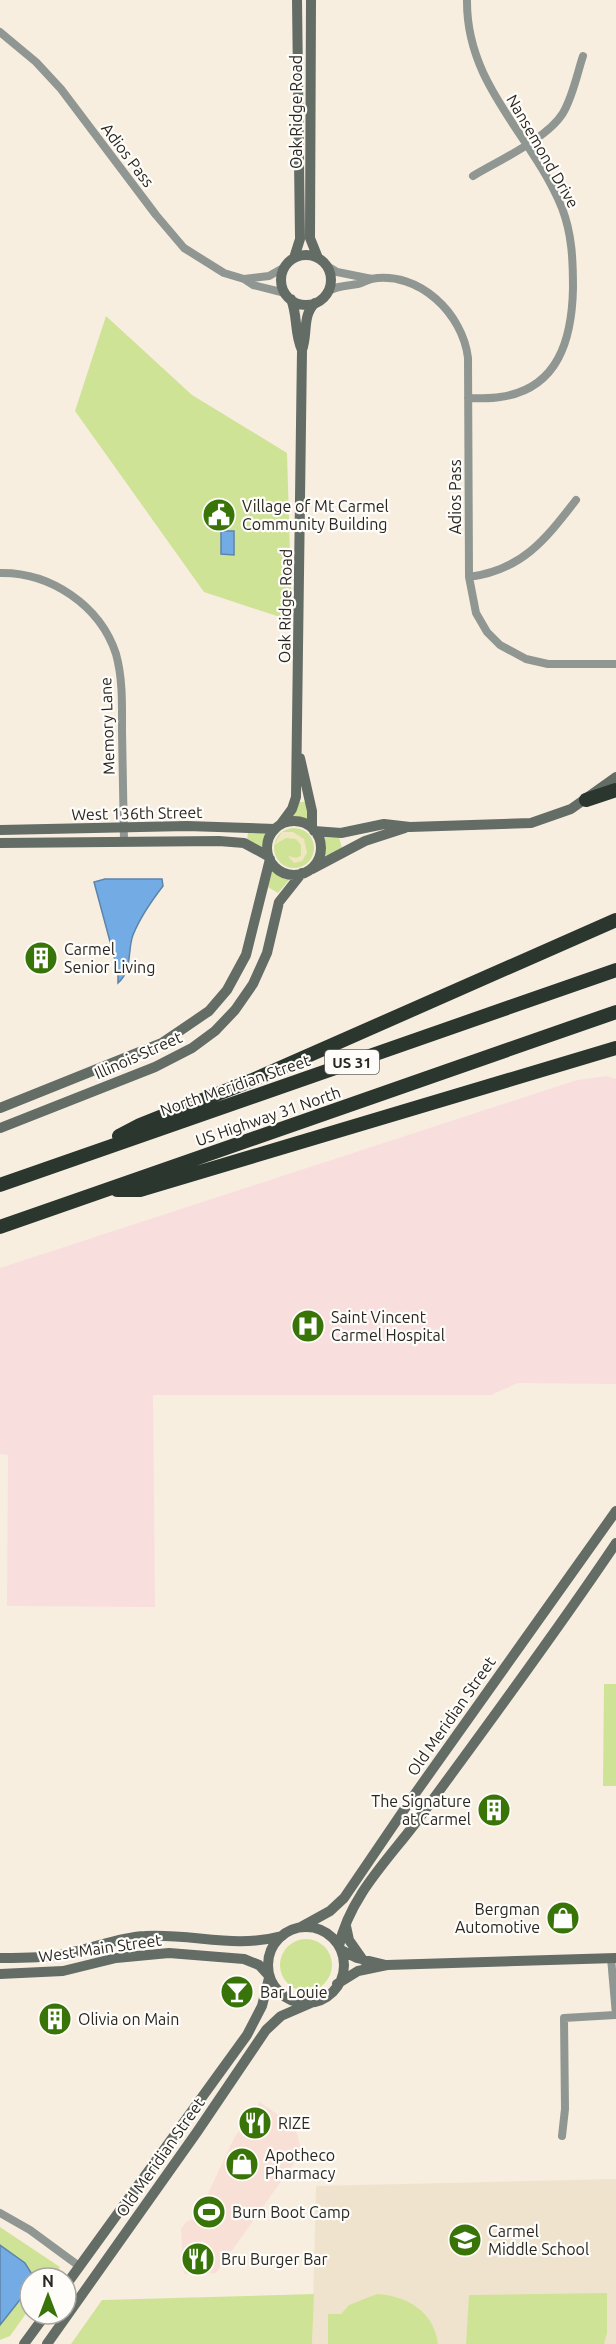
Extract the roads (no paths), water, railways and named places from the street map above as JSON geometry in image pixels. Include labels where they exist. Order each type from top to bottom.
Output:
[{"type":"highway","points":[[586,800],[615,782]]},
{"type":"highway","points":[[89,1154],[140,1125],[281,1068],[612,921]]},
{"type":"highway","name":"North Meridian Street","points":[[0,1185],[616,970]]},
{"type":"highway","name":"US Highway 31 North","points":[[0,1227],[616,1012]]},
{"type":"highway","points":[[103,1191],[141,1190],[616,1048]]},
{"type":"street","name":"Oak Ridge Road","points":[[294,258],[300,239],[297,0]]},
{"type":"street","name":"Oak Ridge Road","points":[[311,0],[310,238],[318,258]]},
{"type":"street","name":"Nansemond Drive","points":[[467,0],[469,28],[475,58],[561,205],[570,234],[573,266],[571,330],[559,359],[533,384],[500,398],[468,398]]},
{"type":"street","name":"Adios Pass","points":[[0,32],[36,62],[61,89],[156,215],[184,248],[210,267],[244,279],[253,285],[288,296]]},
{"type":"street","points":[[473,176],[542,134],[563,114],[583,56]]},
{"type":"street","points":[[306,255],[318,258],[327,266],[331,279],[327,292],[315,303],[303,304],[288,296],[281,278],[285,267],[294,258],[306,255]]},
{"type":"street","name":"Adios Pass","points":[[327,266],[337,272],[372,279],[394,280],[421,288],[451,313],[466,346],[469,577],[476,613],[487,632],[515,655],[548,664],[616,664]]},
{"type":"street","name":"Adios Pass","points":[[244,279],[269,276],[285,267]]},
{"type":"street","name":"Adios Pass","points":[[327,292],[339,286],[372,279]]},
{"type":"street","name":"Oak Ridge Road","points":[[288,296],[295,311],[296,338],[302,350]]},
{"type":"street","name":"Oak Ridge Road","points":[[278,827],[295,804],[299,755],[302,350],[307,336],[307,315],[315,303]]},
{"type":"street","points":[[469,577],[503,570],[521,561],[576,500]]},
{"type":"street","name":"Memory Lane","points":[[0,573],[26,575],[62,589],[96,618],[112,644],[122,692],[124,841]]},
{"type":"street","name":"Oak Ridge Road","points":[[299,755],[312,811],[313,829]]},
{"type":"street","points":[[407,827],[365,841],[304,872],[285,873],[275,867],[269,858],[268,841],[278,827],[295,821],[313,829],[341,833],[384,824],[407,827],[531,823],[564,813],[586,800]]},
{"type":"street","name":"West 136th Street","points":[[0,830],[188,826],[278,827]]},
{"type":"street","points":[[304,872],[317,861],[320,852],[320,842],[313,829]]},
{"type":"street","name":"West 136th Street","points":[[0,843],[240,842],[269,858]]},
{"type":"street","name":"Illinois Street","points":[[0,1108],[162,1043],[209,1011],[227,990],[246,955],[269,858]]},
{"type":"street","name":"Illinois Street","points":[[0,1128],[155,1067],[192,1048],[215,1031],[235,1011],[253,984],[267,953],[279,902],[304,872]]},
{"type":"street","name":"Old Meridian Street","points":[[301,1927],[330,1911],[344,1898],[412,1798],[616,1511]]},
{"type":"street","points":[[598,1536],[615,1544]]},
{"type":"street","name":"Old Meridian Street","points":[[340,1948],[346,1922],[358,1899],[420,1818],[615,1544]]},
{"type":"street","points":[[346,1922],[349,1940],[364,1960]]},
{"type":"street","points":[[301,1927],[323,1929],[333,1935],[340,1948],[343,1967],[337,1984],[329,1994],[311,2003],[290,2002],[278,1993],[269,1977],[271,1951],[282,1936],[301,1927]]},
{"type":"street","name":"West Main Street","points":[[0,1958],[72,1953],[107,1942],[143,1936],[175,1935],[236,1943],[282,1936]]},
{"type":"street","points":[[340,1948],[364,1960],[387,1965]]},
{"type":"street","name":"West Main Street","points":[[0,1974],[63,1971],[116,1958],[169,1953],[239,1958],[259,1965],[269,1977]]},
{"type":"street","points":[[337,1984],[358,1971],[387,1965],[614,1958],[616,2015],[564,2018],[565,2109],[562,2136]]},
{"type":"street","points":[[249,1962],[263,1982],[262,2006]]},
{"type":"street","name":"Old Meridian Street","points":[[79,2266],[247,2034],[262,2006],[269,1977]]},
{"type":"street","name":"Old Meridian Street","points":[[47,2344],[266,2030],[278,2019],[311,2003]]},
{"type":"street","points":[[0,2213],[30,2230],[79,2266]]},
{"type":"street","points":[[24,2344],[37,2326]]},
{"type":"water","points":[[221,531],[234,531],[234,555],[221,554]]},
{"type":"water","points":[[105,879],[162,879],[163,886],[136,929],[131,941],[126,972],[118,983],[118,971],[94,882]]},
{"type":"water","points":[[0,2245],[27,2266],[18,2266],[18,2302],[0,2325]]},
{"type":"place","name":"Village of Mt Carmel Community Building","points":[[219,515]]},
{"type":"place","name":"Carmel Senior Living","points":[[41,958]]},
{"type":"place","name":"Saint Vincent Carmel Hospital","points":[[308,1326]]},
{"type":"place","name":"The Signature at Carmel","points":[[494,1810]]},
{"type":"place","name":"Bergman Automotive","points":[[563,1918]]},
{"type":"place","name":"Bar Louie","points":[[237,1992]]},
{"type":"place","name":"Olivia on Main","points":[[55,2019]]},
{"type":"place","name":"RIZE","points":[[255,2123]]},
{"type":"place","name":"Apotheco Pharmacy","points":[[242,2164]]},
{"type":"place","name":"Burn Boot Camp","points":[[209,2212]]},
{"type":"place","name":"Carmel Middle School","points":[[465,2240]]},
{"type":"place","name":"Bru Burger Bar","points":[[198,2259]]}]
